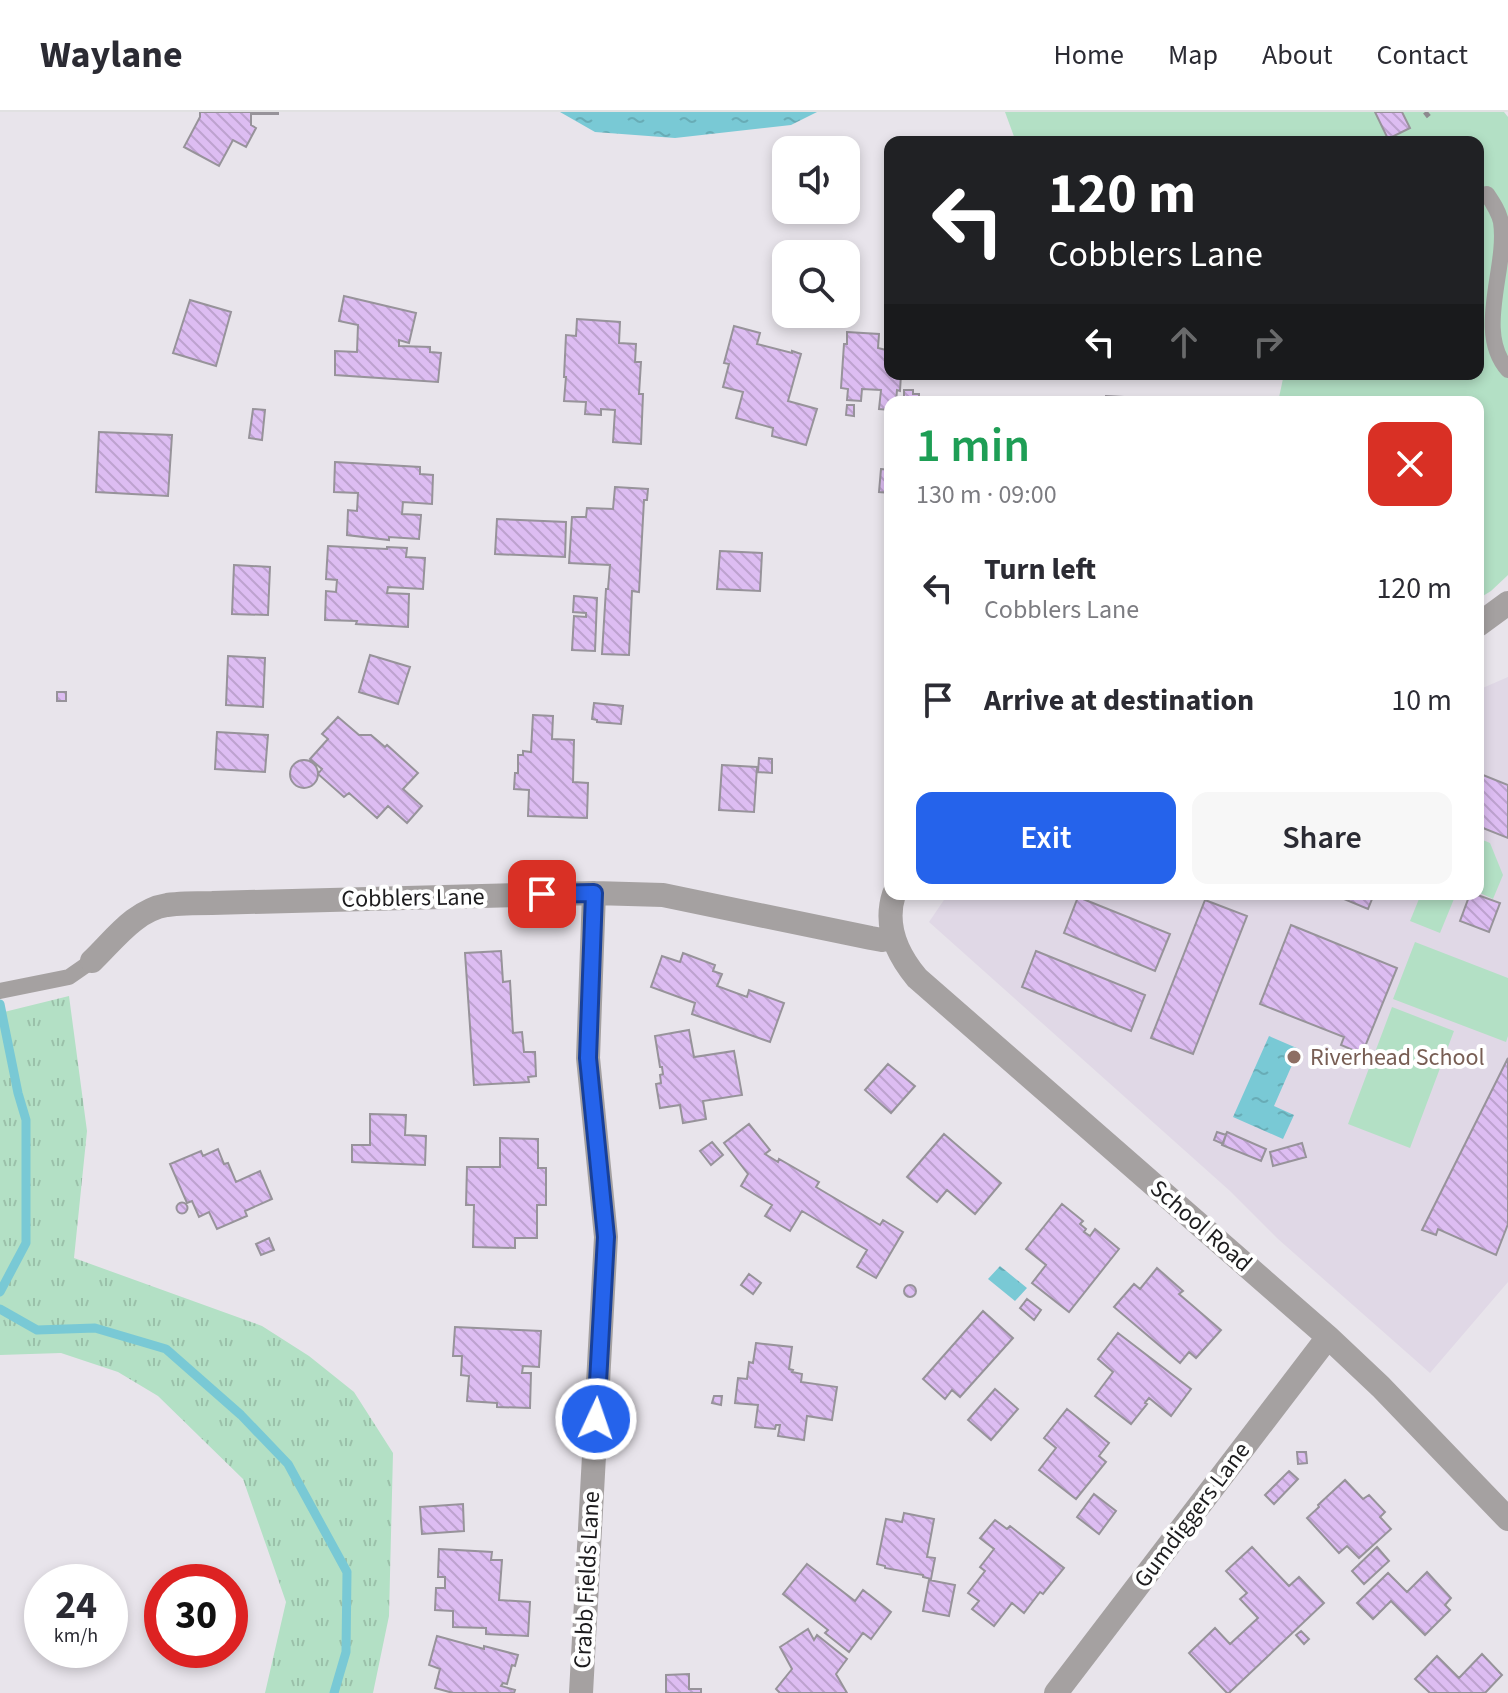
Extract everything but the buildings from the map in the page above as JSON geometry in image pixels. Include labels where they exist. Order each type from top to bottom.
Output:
[{"type":"street","points":[[1484,621],[1508,603]]},
{"type":"street","name":"Cobblers Lane","points":[[92,961],[135,919],[165,905],[594,893],[663,895],[871,938],[893,938]]},
{"type":"street","name":"Crabb Fields Lane","points":[[581,1693],[606,1237],[588,1058],[594,893]]},
{"type":"street","points":[[893,900],[890,914],[893,938]]},
{"type":"street","name":"School Road","points":[[893,938],[904,962],[917,978],[1328,1337],[1508,1519]]},
{"type":"street","name":"Gumdiggers Lane","points":[[1056,1693],[1328,1337]]},
{"type":"lane","points":[[1487,194],[1501,222],[1502,245],[1493,336],[1496,352],[1508,370]]},
{"type":"lane","points":[[0,991],[59,980],[79,972],[92,961]]},
{"type":"shaded area","name":"Riverhead School","points":[[1508,677],[1508,1282],[1430,1373],[929,922],[944,900],[1484,900],[1484,687]]},
{"type":"green space","points":[[1005,112],[1504,112],[1508,117],[1508,575],[1484,595],[1484,396],[1279,396],[1283,380],[1484,380],[1484,136],[1014,136]]},
{"type":"green space","points":[[1484,840],[1490,843],[1503,875],[1493,899],[1484,895]]},
{"type":"green space","points":[[1419,900],[1454,900],[1440,933],[1410,921]]},
{"type":"green space","points":[[1415,942],[1508,978],[1506,1042],[1393,999]]},
{"type":"green space","points":[[69,996],[87,1131],[74,1258],[262,1326],[309,1356],[354,1392],[393,1453],[389,1616],[373,1693],[265,1693],[286,1602],[243,1479],[158,1396],[118,1372],[61,1353],[0,1355],[0,1013]]},
{"type":"green space","points":[[1392,1007],[1454,1031],[1410,1148],[1348,1124]]},
{"type":"water","points":[[560,112],[817,112],[791,125],[675,138],[595,132]]},
{"type":"water","points":[[1269,1036],[1299,1049],[1274,1106],[1294,1115],[1283,1139],[1233,1117]]},
{"type":"water","points":[[1000,1266],[1027,1288],[1015,1301],[988,1279]]},
{"type":"waterway","points":[[0,1004],[26,1120],[26,1243],[0,1292]]},
{"type":"waterway","points":[[0,1309],[37,1330],[95,1328],[166,1349],[241,1415],[288,1464],[347,1572],[346,1652],[334,1693]]},
{"type":"place","name":"Riverhead School","points":[[1294,1057]]},
{"type":"route","points":[[542,894],[594,893],[588,1058],[606,1237],[596,1419]]}]
